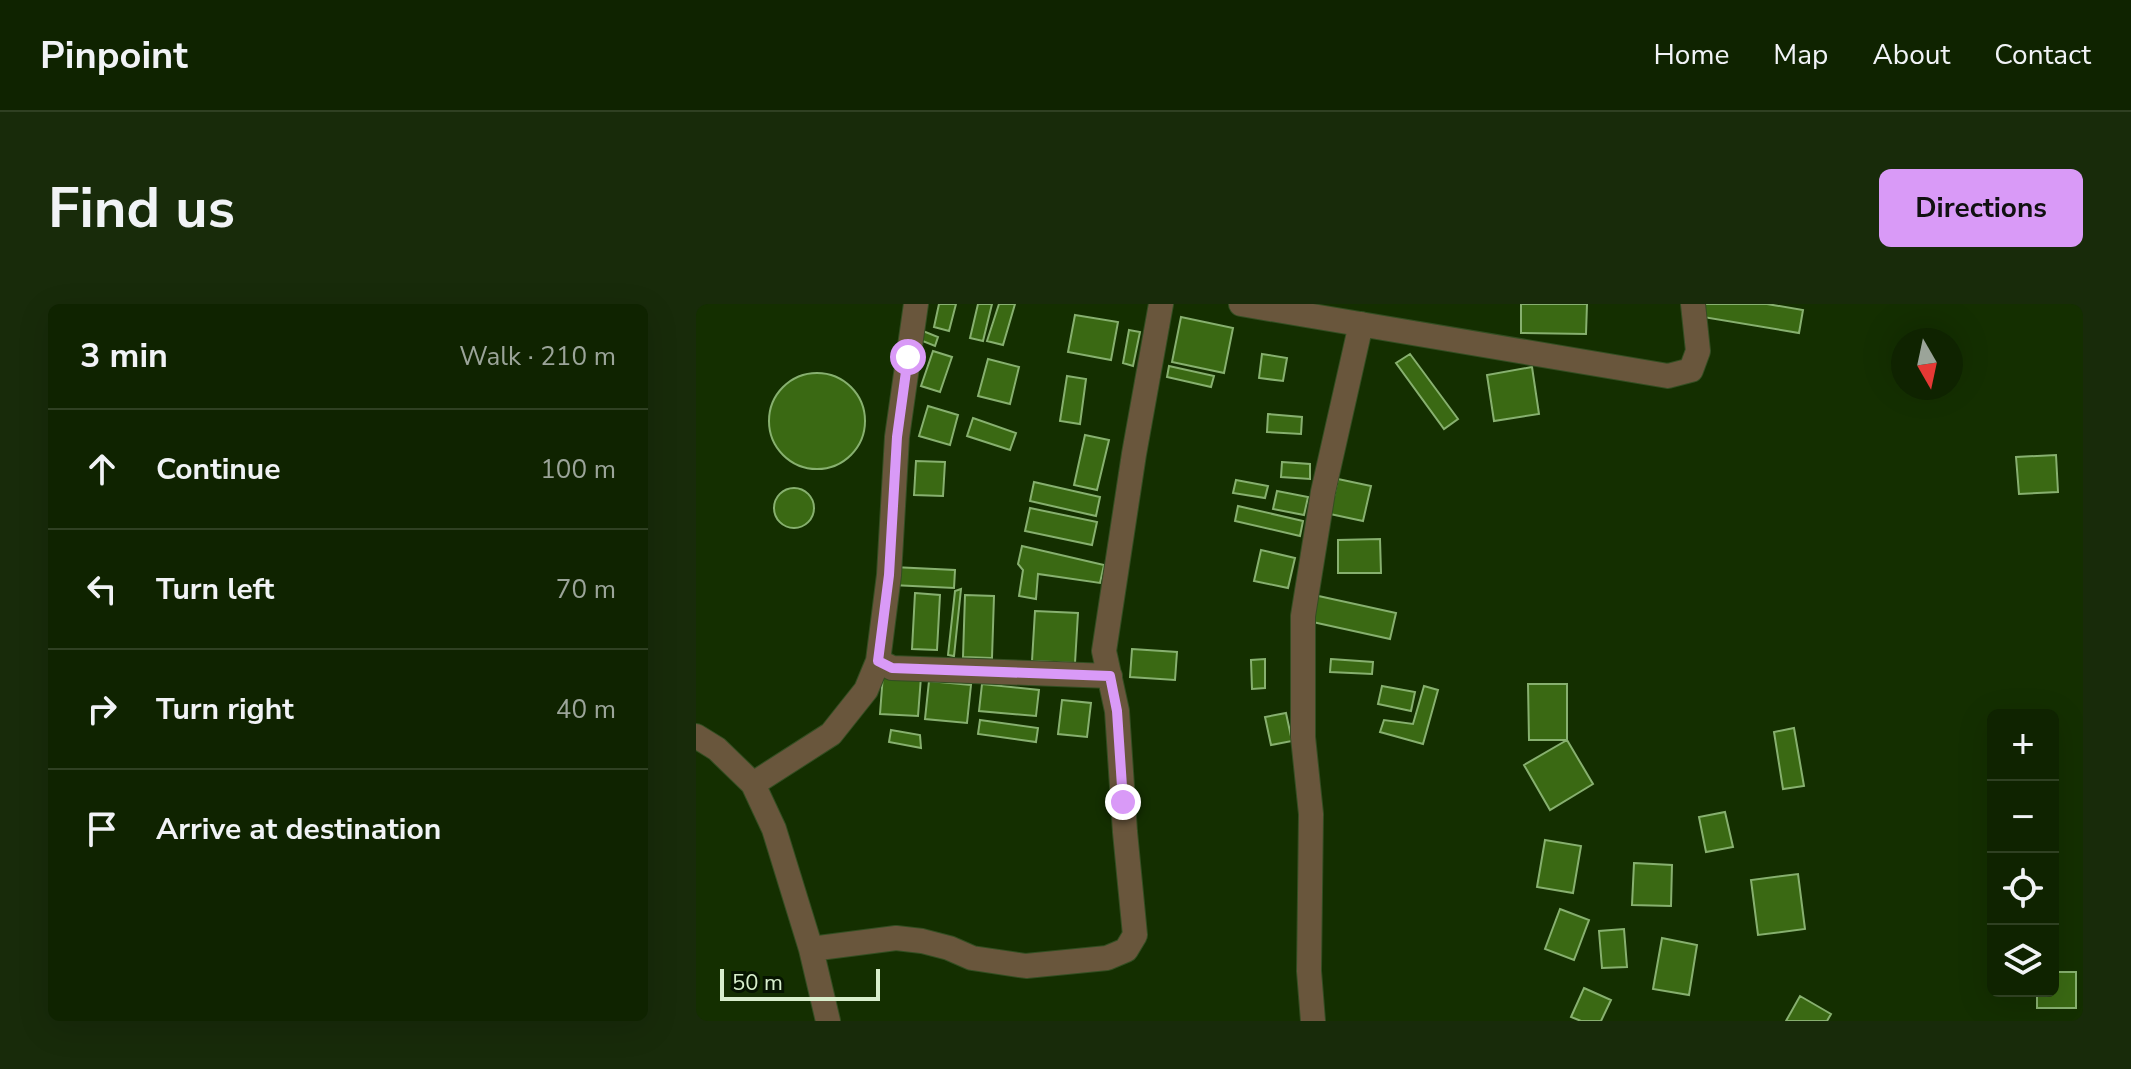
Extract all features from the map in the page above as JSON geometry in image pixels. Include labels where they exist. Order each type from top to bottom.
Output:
[{"type":"street","points":[[753,784],[831,734],[866,690],[878,661],[889,575],[897,437],[916,304]]},
{"type":"street","points":[[811,949],[896,938],[949,948],[972,958],[1026,966],[1107,958],[1126,950],[1135,935],[1117,711],[1104,651],[1161,304]]},
{"type":"street","points":[[1241,304],[1668,376],[1691,370],[1698,351],[1693,304]]},
{"type":"street","points":[[1313,1021],[1309,971],[1311,814],[1303,737],[1303,616],[1323,492],[1361,324]]},
{"type":"street","points":[[878,661],[892,668],[1110,676]]},
{"type":"street","points":[[696,736],[717,749],[753,784],[774,829],[811,949],[828,1021]]},
{"type":"building","points":[[939,304],[956,304],[949,331],[934,327]]},
{"type":"building","points":[[978,304],[992,304],[983,341],[970,338]]},
{"type":"building","points":[[999,304],[1015,304],[1003,345],[987,341]]},
{"type":"building","points":[[1521,304],[1587,304],[1586,334],[1521,333]]},
{"type":"building","points":[[1699,304],[1767,304],[1803,310],[1799,333],[1697,316]]},
{"type":"building","points":[[1075,315],[1118,322],[1111,360],[1068,352]]},
{"type":"building","points":[[1181,317],[1233,328],[1224,373],[1172,362]]},
{"type":"building","points":[[913,327],[938,337],[935,346],[910,336]]},
{"type":"building","points":[[1129,330],[1140,332],[1133,366],[1123,363]]},
{"type":"building","points":[[933,351],[952,357],[940,392],[921,386]]},
{"type":"building","points":[[1262,354],[1287,358],[1283,381],[1259,378]]},
{"type":"building","points":[[1410,354],[1458,419],[1444,429],[1396,363]]},
{"type":"building","points":[[988,359],[1019,367],[1010,404],[978,396]]},
{"type":"building","points":[[1169,366],[1214,376],[1211,387],[1167,377]]},
{"type":"building","points":[[1532,367],[1539,414],[1494,421],[1487,375]]},
{"type":"building","points":[[817,373],[835,376],[851,387],[862,403],[865,421],[862,439],[851,455],[835,466],[817,469],[799,466],[783,455],[772,439],[769,421],[772,403],[783,387],[799,376]]},
{"type":"building","points":[[1067,376],[1086,379],[1080,424],[1060,421]]},
{"type":"building","points":[[928,406],[958,415],[950,445],[919,436]]},
{"type":"building","points":[[1268,414],[1302,417],[1301,434],[1267,432]]},
{"type":"building","points":[[973,418],[1016,433],[1010,450],[967,436]]},
{"type":"building","points":[[1085,435],[1109,440],[1097,490],[1074,485]]},
{"type":"building","points":[[2056,455],[2058,492],[2019,494],[2016,457]]},
{"type":"building","points":[[916,461],[945,462],[943,496],[914,495]]},
{"type":"building","points":[[1282,462],[1310,464],[1310,479],[1281,477]]},
{"type":"building","points":[[1338,479],[1371,486],[1363,521],[1330,514]]},
{"type":"building","points":[[1236,480],[1268,486],[1265,498],[1233,493]]},
{"type":"building","points":[[1034,482],[1100,497],[1096,516],[1030,501]]},
{"type":"building","points":[[794,488],[808,494],[814,508],[808,522],[794,528],[780,522],[774,508],[780,494]]},
{"type":"building","points":[[1277,491],[1308,497],[1304,515],[1273,509]]},
{"type":"building","points":[[1238,506],[1303,521],[1300,536],[1235,521]]},
{"type":"building","points":[[1030,508],[1097,522],[1092,545],[1025,531]]},
{"type":"building","points":[[1380,539],[1381,573],[1338,573],[1338,540]]},
{"type":"building","points":[[1022,546],[1104,565],[1100,583],[1038,574],[1036,599],[1019,596],[1023,570],[1018,564]]},
{"type":"building","points":[[1261,550],[1295,558],[1288,588],[1254,581]]},
{"type":"building","points":[[893,567],[955,570],[954,588],[892,585]]},
{"type":"building","points":[[961,589],[954,656],[948,655],[955,591]]},
{"type":"building","points":[[915,593],[940,595],[937,650],[912,649]]},
{"type":"building","points":[[965,595],[994,596],[992,658],[963,657]]},
{"type":"building","points":[[1314,595],[1396,613],[1390,639],[1308,621]]},
{"type":"building","points":[[1035,611],[1078,613],[1075,663],[1032,661]]},
{"type":"building","points":[[1132,649],[1177,652],[1175,680],[1130,677]]},
{"type":"building","points":[[1265,659],[1265,688],[1252,689],[1251,660]]},
{"type":"building","points":[[1331,659],[1373,662],[1372,674],[1330,672]]},
{"type":"building","points":[[883,674],[921,677],[918,716],[880,714]]},
{"type":"building","points":[[929,681],[971,685],[967,723],[925,719]]},
{"type":"building","points":[[982,684],[1039,690],[1036,716],[979,711]]},
{"type":"building","points":[[1528,684],[1567,684],[1567,740],[1529,740]]},
{"type":"building","points":[[1382,686],[1415,692],[1411,711],[1378,704]]},
{"type":"building","points":[[1424,686],[1438,690],[1423,744],[1380,732],[1384,720],[1413,724]]},
{"type":"building","points":[[1062,700],[1091,703],[1087,737],[1058,734]]},
{"type":"building","points":[[1286,713],[1292,741],[1271,745],[1265,717]]},
{"type":"building","points":[[980,720],[1038,728],[1036,742],[978,734]]},
{"type":"building","points":[[1794,728],[1804,786],[1783,789],[1774,732]]},
{"type":"building","points":[[891,730],[920,735],[921,748],[889,742]]},
{"type":"building","points":[[1567,740],[1593,784],[1550,810],[1524,765]]},
{"type":"building","points":[[1725,812],[1733,847],[1706,852],[1699,817]]},
{"type":"building","points":[[1545,840],[1581,846],[1573,893],[1537,887]]},
{"type":"building","points":[[1634,863],[1672,865],[1671,906],[1632,905]]},
{"type":"building","points":[[1798,874],[1805,929],[1758,935],[1751,880]]},
{"type":"building","points":[[1560,909],[1589,920],[1574,960],[1545,949]]},
{"type":"building","points":[[1624,929],[1627,967],[1602,968],[1599,931]]},
{"type":"building","points":[[1662,938],[1697,945],[1689,995],[1653,989]]},
{"type":"building","points":[[2059,972],[2076,972],[2076,1008],[2037,1008],[2037,997],[2059,997]]},
{"type":"building","points":[[1584,988],[1611,1000],[1601,1021],[1581,1021],[1571,1017]]},
{"type":"building","points":[[1800,996],[1831,1014],[1827,1021],[1786,1021]]},
{"type":"route","points":[[908,357],[897,437],[889,575],[878,661],[892,668],[1110,676],[1117,711],[1123,802]]}]
